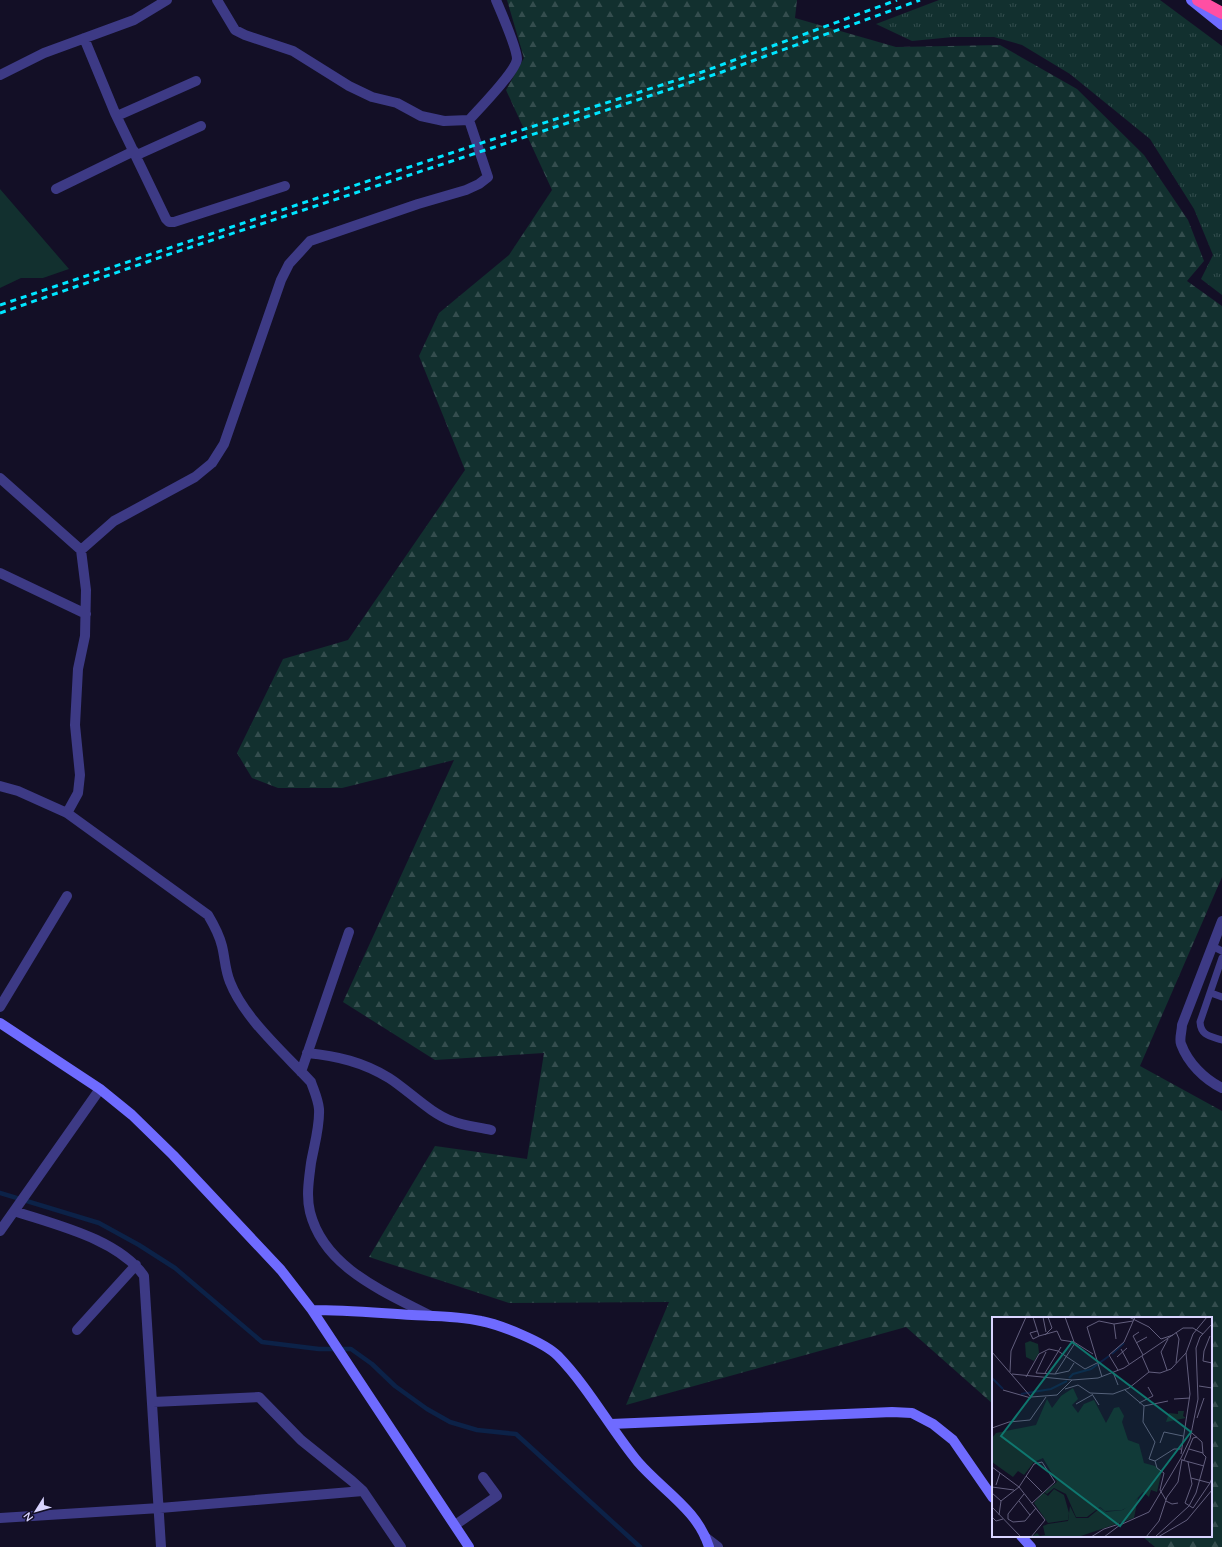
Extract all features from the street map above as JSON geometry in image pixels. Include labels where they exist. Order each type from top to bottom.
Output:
[{"type":"highway","points":[[1198,0],[1222,13]]},
{"type":"street","points":[[0,75],[44,53],[134,20],[167,0]]},
{"type":"street","points":[[217,0],[236,30],[245,35],[294,51],[349,86],[372,97],[397,103],[421,116],[444,122],[470,120],[513,70],[517,59],[496,0]]},
{"type":"street","points":[[1191,0],[1222,25]]},
{"type":"street","points":[[84,38],[117,116],[166,219],[169,222],[174,222],[285,186]]},
{"type":"street","points":[[117,116],[196,81]]},
{"type":"street","points":[[81,550],[114,521],[195,477],[212,463],[224,444],[281,280],[289,264],[310,241],[418,204],[466,190],[479,184],[488,177],[470,120]]},
{"type":"street","points":[[56,189],[135,153],[201,126]]},
{"type":"street","points":[[0,478],[81,550],[86,590],[86,614],[85,636],[78,669],[76,711],[80,776],[78,793],[67,813]]},
{"type":"street","points":[[0,572],[86,614]]},
{"type":"street","points":[[0,786],[18,791],[67,813],[208,915],[216,927],[222,946],[226,970],[237,997],[249,1015],[311,1082],[316,1095],[319,1109],[308,1183],[310,1212],[319,1235],[333,1254],[348,1269],[431,1316]]},
{"type":"street","points":[[0,1007],[68,896]]},
{"type":"street","points":[[1222,921],[1182,1025],[1181,1043],[1192,1064],[1211,1083],[1222,1088]]},
{"type":"street","points":[[301,1072],[349,932]]},
{"type":"street","points":[[0,1023],[100,1089],[132,1115],[189,1171],[281,1270],[312,1310],[469,1547]]},
{"type":"street","points":[[307,1053],[332,1056],[364,1065],[389,1078],[437,1113],[452,1121],[491,1130]]},
{"type":"street","points":[[0,1231],[100,1089]]},
{"type":"street","points":[[14,1210],[97,1240],[136,1265],[144,1276],[162,1547]]},
{"type":"street","points":[[77,1330],[136,1265]]},
{"type":"street","points":[[312,1310],[338,1310],[431,1316],[481,1321],[530,1338],[556,1355],[590,1393],[638,1462],[694,1517],[703,1530],[709,1547]]},
{"type":"street","points":[[153,1402],[259,1397],[301,1440],[363,1491],[402,1547]]},
{"type":"street","points":[[611,1424],[892,1412],[912,1413],[933,1424],[953,1440],[992,1497]]},
{"type":"street","points":[[455,1525],[497,1496],[483,1477]]},
{"type":"street","points":[[0,1518],[160,1508],[363,1491]]},
{"type":"street","points":[[705,1537],[718,1547]]},
{"type":"street","points":[[1022,1537],[1031,1547]]},
{"type":"lane","points":[[1212,946],[1222,951]]},
{"type":"lane","points":[[1222,958],[1200,1022],[1201,1029],[1204,1034],[1222,1040]]},
{"type":"lane","points":[[1211,993],[1222,997]]},
{"type":"green space","points":[[507,0],[797,0],[795,18],[896,47],[1000,45],[1077,89],[1144,155],[1188,220],[1204,261],[1187,281],[1222,306],[1222,877],[1140,1066],[1222,1111],[1222,1547],[1155,1547],[1143,1537],[1212,1537],[1212,1317],[992,1317],[992,1403],[906,1327],[626,1405],[669,1302],[509,1303],[369,1257],[435,1146],[527,1159],[544,1053],[435,1060],[343,1002],[454,760],[342,788],[278,788],[252,778],[237,753],[283,659],[348,640],[465,470],[419,356],[439,313],[509,255],[552,190],[506,90],[524,58]]},
{"type":"green space","points":[[939,0],[1160,0],[1222,46],[1222,295],[1201,279],[1213,255],[1194,209],[1150,139],[1070,74],[1022,45],[994,37],[953,37],[912,41],[876,24]]},
{"type":"green space","points":[[0,189],[69,269],[43,278],[21,278],[0,288]]},
{"type":"waterway","points":[[0,1193],[99,1223],[139,1245],[175,1268],[262,1342],[319,1349],[351,1349],[372,1364],[395,1386],[427,1409],[450,1422],[477,1430],[516,1434],[640,1547]]},
{"type":"railway","points":[[0,305],[466,148],[702,72],[897,0]]},
{"type":"railway","points":[[0,313],[167,255],[722,72],[920,0]]}]
